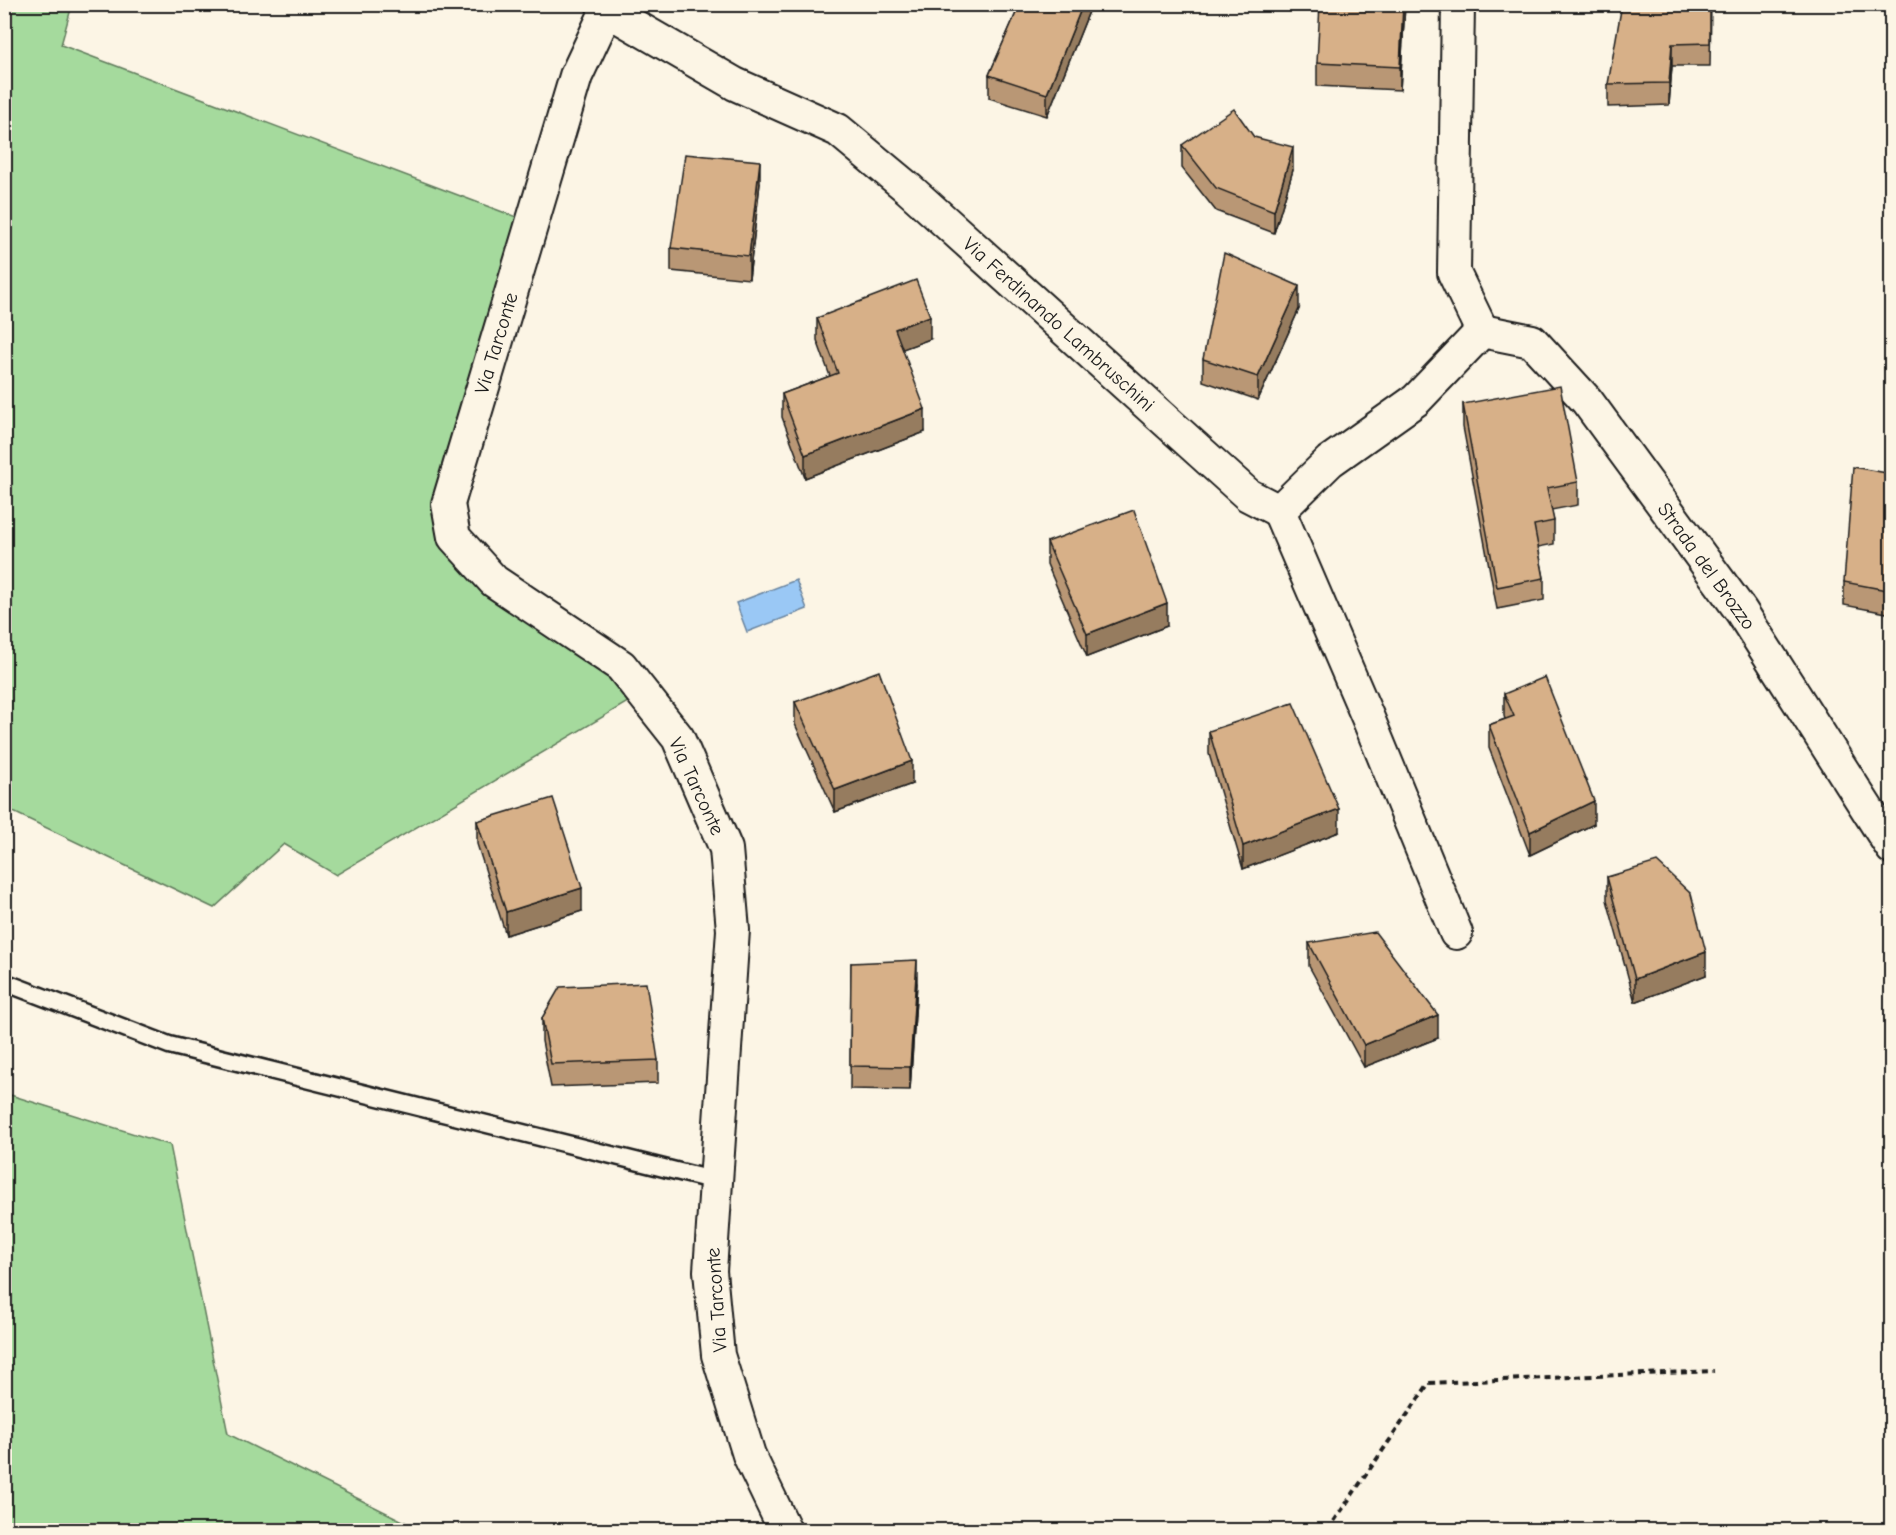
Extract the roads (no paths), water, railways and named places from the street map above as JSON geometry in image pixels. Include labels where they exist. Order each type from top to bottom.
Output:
[{"type":"street","points":[[1456,933],[1368,718],[1279,511],[1330,461],[1416,400],[1482,331],[1454,273],[1458,4]]},
{"type":"street","name":"Via Ferdinando Lambruschini","points":[[605,7],[735,84],[838,130],[909,189],[1248,495],[1279,511]]},
{"type":"street","name":"Via Tarconte","points":[[605,7],[576,76],[448,504],[454,537],[494,581],[621,666],[678,738],[726,849],[733,930],[710,1271],[718,1355],[749,1455],[785,1530]]},
{"type":"street","name":"Strada del Brozzo","points":[[1482,331],[1532,341],[1587,401],[1741,611],[1892,848]]},
{"type":"lane","points":[[4,982],[169,1045],[716,1181]]},
{"type":"water","points":[[796,580],[807,609],[747,632],[736,603]]}]
